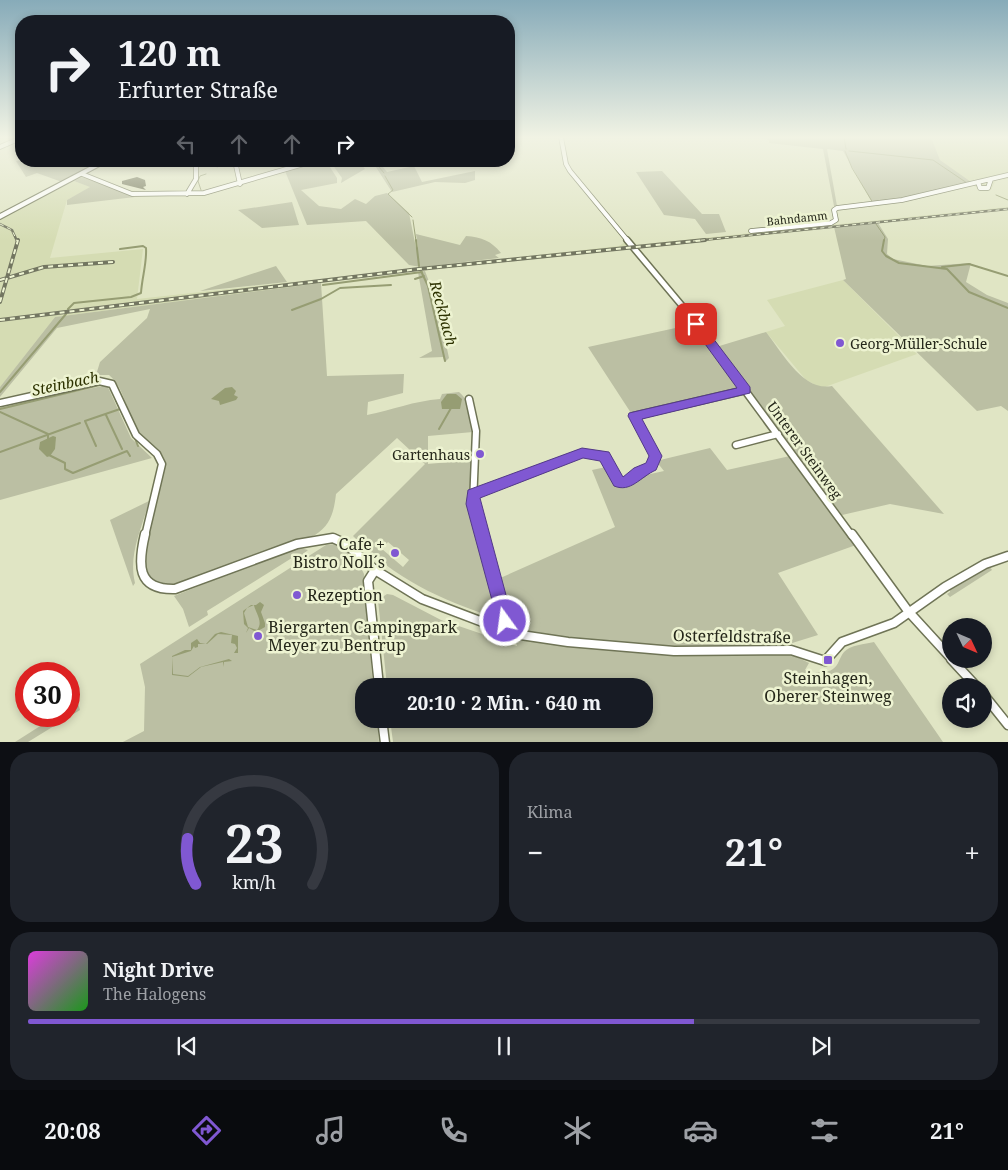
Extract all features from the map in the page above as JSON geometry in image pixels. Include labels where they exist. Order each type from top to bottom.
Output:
[{"type":"street","points":[[0,217],[86,172]]},
{"type":"street","points":[[187,194],[196,179],[196,172]]},
{"type":"street","points":[[237,172],[240,184]]},
{"type":"street","points":[[82,174],[132,194],[187,194],[212,192],[280,172]]},
{"type":"street","name":"Unterer Steinweg","points":[[571,172],[689,314],[908,611],[942,649]]},
{"type":"street","name":"Bahndamm","points":[[751,231],[831,223],[836,220],[834,210],[837,208],[883,205],[1008,175]]},
{"type":"street","name":"Bahndamm","points":[[978,182],[978,186],[988,188],[991,179]]},
{"type":"street","points":[[0,403],[99,381],[112,384],[136,435],[156,451],[162,464],[140,557],[141,572],[146,581],[154,587],[163,590],[175,589],[297,544],[327,538],[339,540],[346,544],[375,570],[422,599],[502,630],[504,616],[473,504],[476,431],[470,399]]},
{"type":"street","points":[[473,494],[582,453],[604,456],[618,482],[629,482],[639,472],[651,466],[655,460],[655,456],[634,416],[746,390]]},
{"type":"street","points":[[736,445],[778,434]]},
{"type":"street","name":"Osterfeldstraße","points":[[502,630],[514,634],[568,642],[674,651],[791,650],[825,661],[842,642],[874,632],[894,623],[908,611],[985,564],[1008,556]]},
{"type":"street","points":[[375,570],[368,581],[378,678]]},
{"type":"street","name":"Unterer Steinweg","points":[[959,668],[969,678]]},
{"type":"street","points":[[992,702],[1004,712],[1008,725]]},
{"type":"street","points":[[383,728],[385,742]]},
{"type":"shaded area","points":[[23,172],[82,172],[62,182],[37,173],[26,177]]},
{"type":"shaded area","points":[[285,172],[333,172],[337,178],[337,183],[301,190],[319,206],[341,209],[355,199],[366,204],[375,196],[387,193],[409,213],[416,248],[418,247],[416,234],[460,245],[466,236],[486,240],[501,253],[495,255],[499,258],[421,267],[409,265],[366,221],[307,225]]},
{"type":"shaded area","points":[[338,172],[360,172],[341,183],[342,178]]},
{"type":"shaded area","points":[[379,172],[417,172],[422,182],[475,172],[475,180],[465,183],[435,182],[392,192]]},
{"type":"shaded area","points":[[636,172],[663,172],[702,214],[719,214],[726,232],[706,234],[695,219],[664,215]]},
{"type":"shaded area","points":[[827,172],[831,172],[837,206],[834,206]]},
{"type":"shaded area","points":[[855,172],[956,172],[971,182],[922,195],[873,204]]},
{"type":"shaded area","points":[[955,172],[1008,172],[1008,179],[996,180],[991,190],[977,188]]},
{"type":"shaded area","points":[[82,177],[135,197],[67,205],[67,200],[90,187],[74,181]]},
{"type":"shaded area","points":[[74,181],[91,187],[67,200],[50,258],[143,249],[137,299],[619,246],[625,242],[630,249],[409,272],[55,317],[0,387],[0,219]]},
{"type":"shaded area","points":[[292,202],[299,225],[262,228],[238,210]]},
{"type":"shaded area","points":[[1008,207],[1008,210],[638,248],[635,245]]},
{"type":"shaded area","points":[[878,223],[888,239],[887,254],[893,259],[927,266],[971,263],[966,282],[987,295],[1008,303],[1008,411],[1001,406],[977,411],[843,280],[846,279],[834,227]]},
{"type":"shaded area","points":[[276,266],[287,282],[200,291]]},
{"type":"shaded area","points":[[425,271],[437,303],[449,358],[445,362],[443,357],[419,358],[432,351],[418,272]]},
{"type":"shaded area","name":"Georg-Müller-Schule","points":[[843,280],[917,354],[822,388],[806,380],[766,332],[785,326],[767,300]]},
{"type":"shaded area","points":[[321,283],[327,376],[404,374],[403,393],[368,402],[367,415],[440,399],[442,394],[459,392],[466,400],[473,432],[428,436],[428,464],[471,460],[469,505],[500,613],[496,618],[419,586],[385,564],[353,536],[425,464],[397,438],[336,494],[331,517],[325,527],[315,535],[181,585],[162,584],[153,581],[148,576],[143,558],[166,463],[158,449],[144,438],[135,427],[115,381],[109,375],[96,375],[100,362],[147,318],[150,309],[57,328],[0,397],[0,387],[55,317]],"holes":[[[388,542],[409,560],[403,567],[382,549]]]},
{"type":"shaded area","points":[[694,324],[741,388],[631,413],[588,347]]},
{"type":"shaded area","points":[[766,332],[794,369],[803,377],[821,386],[832,386],[944,514],[890,504],[842,515],[716,347]]},
{"type":"shaded area","points":[[107,385],[131,438],[152,458],[0,500],[0,408]]},
{"type":"shaded area","points":[[232,387],[236,391],[234,395],[238,397],[236,400],[220,405],[219,401],[211,399],[225,388]]},
{"type":"shaded area","points":[[447,394],[456,394],[462,399],[460,409],[442,409],[441,402]]},
{"type":"shaded area","points":[[53,436],[56,437],[55,449],[47,457],[39,449],[40,442]]},
{"type":"shaded area","points":[[710,448],[727,470],[790,456],[856,545],[778,573],[818,635],[789,644],[793,655],[809,663],[805,670],[811,675],[833,669],[837,666],[844,652],[850,648],[874,642],[943,742],[393,742],[391,728],[653,728],[653,678],[386,678],[378,600],[387,594],[393,595],[441,620],[517,646],[498,579],[615,527],[592,470],[606,467],[614,482],[664,471],[656,461]]},
{"type":"shaded area","points":[[149,501],[133,562],[135,583],[133,586],[110,520]]},
{"type":"shaded area","points":[[335,544],[352,556],[364,574],[372,678],[355,678],[355,728],[378,728],[379,742],[123,742],[144,731],[145,687],[140,664],[326,545]]},
{"type":"shaded area","points":[[297,547],[308,550],[297,559],[295,556],[207,611],[208,615],[189,627],[183,609],[174,596]]},
{"type":"shaded area","points":[[990,567],[992,570],[950,597],[947,594],[950,592],[950,589]]},
{"type":"shaded area","points":[[260,602],[264,605],[261,612],[265,627],[256,632],[249,628],[246,633],[248,628],[244,624],[243,611],[247,608],[244,613],[248,627],[257,630],[259,627],[260,624],[254,605]]},
{"type":"shaded area","points":[[221,632],[238,636],[238,653],[234,653],[237,648],[235,644],[231,643],[232,635],[218,634],[206,644],[215,634]]},
{"type":"shaded area","points":[[197,639],[200,643],[206,644],[198,644],[198,647],[195,648],[194,646],[191,651],[172,657],[185,650],[191,650],[191,643]]},
{"type":"shaded area","points":[[172,657],[173,674],[188,676],[200,667],[229,659],[232,661],[224,662],[223,667],[223,662],[201,667],[188,677],[172,675]]},
{"type":"shaded area","points":[[39,727],[52,727],[28,742],[15,742]]},
{"type":"building","points":[[137,177],[145,180],[146,186],[143,187],[146,190],[122,184],[122,181]]},
{"type":"waterway","points":[[854,172],[873,203]]},
{"type":"waterway","points":[[950,172],[967,183]]},
{"type":"waterway","name":"Steinbach","points":[[201,190],[198,181],[200,176],[206,174]]},
{"type":"waterway","name":"Reckbach","points":[[385,176],[393,190],[388,194],[412,217]]},
{"type":"waterway","points":[[996,195],[1008,200]]},
{"type":"waterway","name":"Reckbach","points":[[413,220],[416,241]]},
{"type":"waterway","points":[[876,224],[885,237],[884,241]]},
{"type":"waterway","name":"Reckbach","points":[[416,240],[419,266]]},
{"type":"waterway","points":[[884,240],[882,251],[886,256],[899,263],[947,269],[969,292],[1008,308]]},
{"type":"waterway","name":"Steinbach","points":[[68,309],[74,303],[131,297],[141,293],[146,248],[143,246],[120,249]]},
{"type":"waterway","points":[[942,267],[969,264],[1008,276]]},
{"type":"waterway","points":[[323,285],[421,272]]},
{"type":"waterway","name":"Reckbach","points":[[421,272],[423,276]]},
{"type":"waterway","points":[[415,279],[423,276]]},
{"type":"waterway","name":"Reckbach","points":[[423,276],[428,286],[445,361]]},
{"type":"waterway","points":[[292,310],[321,299],[340,288],[391,285]]},
{"type":"waterway","name":"Steinbach","points":[[0,392],[66,314]]},
{"type":"waterway","name":"Steinbach","points":[[0,409],[104,384]]},
{"type":"waterway","name":"Steinbach","points":[[116,400],[127,423]]},
{"type":"waterway","name":"Reckbach","points":[[439,429],[451,408]]},
{"type":"waterway","name":"Steinbach","points":[[96,446],[85,421],[120,409]]},
{"type":"waterway","name":"Steinbach","points":[[0,412],[48,435]]},
{"type":"waterway","name":"Steinbach","points":[[106,415],[122,449]]},
{"type":"waterway","name":"Steinbach","points":[[48,435],[80,423]]},
{"type":"waterway","name":"Steinbach","points":[[0,452],[48,435]]},
{"type":"waterway","name":"Steinbach","points":[[48,435],[48,440]]},
{"type":"waterway","name":"Steinbach","points":[[134,436],[138,446]]},
{"type":"waterway","name":"Steinbach","points":[[49,455],[65,463],[65,469],[73,473],[127,451],[130,456]]},
{"type":"railway","points":[[693,241],[1008,209]]},
{"type":"railway","points":[[0,224],[12,230],[17,241]]},
{"type":"railway","points":[[7,278],[18,240]]},
{"type":"railway","points":[[0,320],[419,269],[705,240]]},
{"type":"railway","points":[[7,278],[44,267],[113,262]]},
{"type":"railway","points":[[0,280],[7,278]]},
{"type":"railway","points":[[0,302],[7,278]]},
{"type":"place","name":"Georg-Müller-Schule","points":[[840,343]]},
{"type":"place","name":"Gartenhaus","points":[[480,454]]},
{"type":"place","name":"Cafe + Bistro Noll´s","points":[[395,553]]},
{"type":"place","name":"Rezeption","points":[[297,595]]},
{"type":"place","name":"Biergarten Campingpark Meyer zu Bentrup","points":[[258,636]]},
{"type":"place","name":"Steinhagen, Oberer Steinweg","points":[[828,660]]},
{"type":"route","points":[[505,621],[473,504],[473,494],[582,453],[596,453],[604,456],[618,482],[622,483],[629,482],[639,472],[651,466],[654,463],[655,456],[634,416],[746,390],[696,324]]}]
